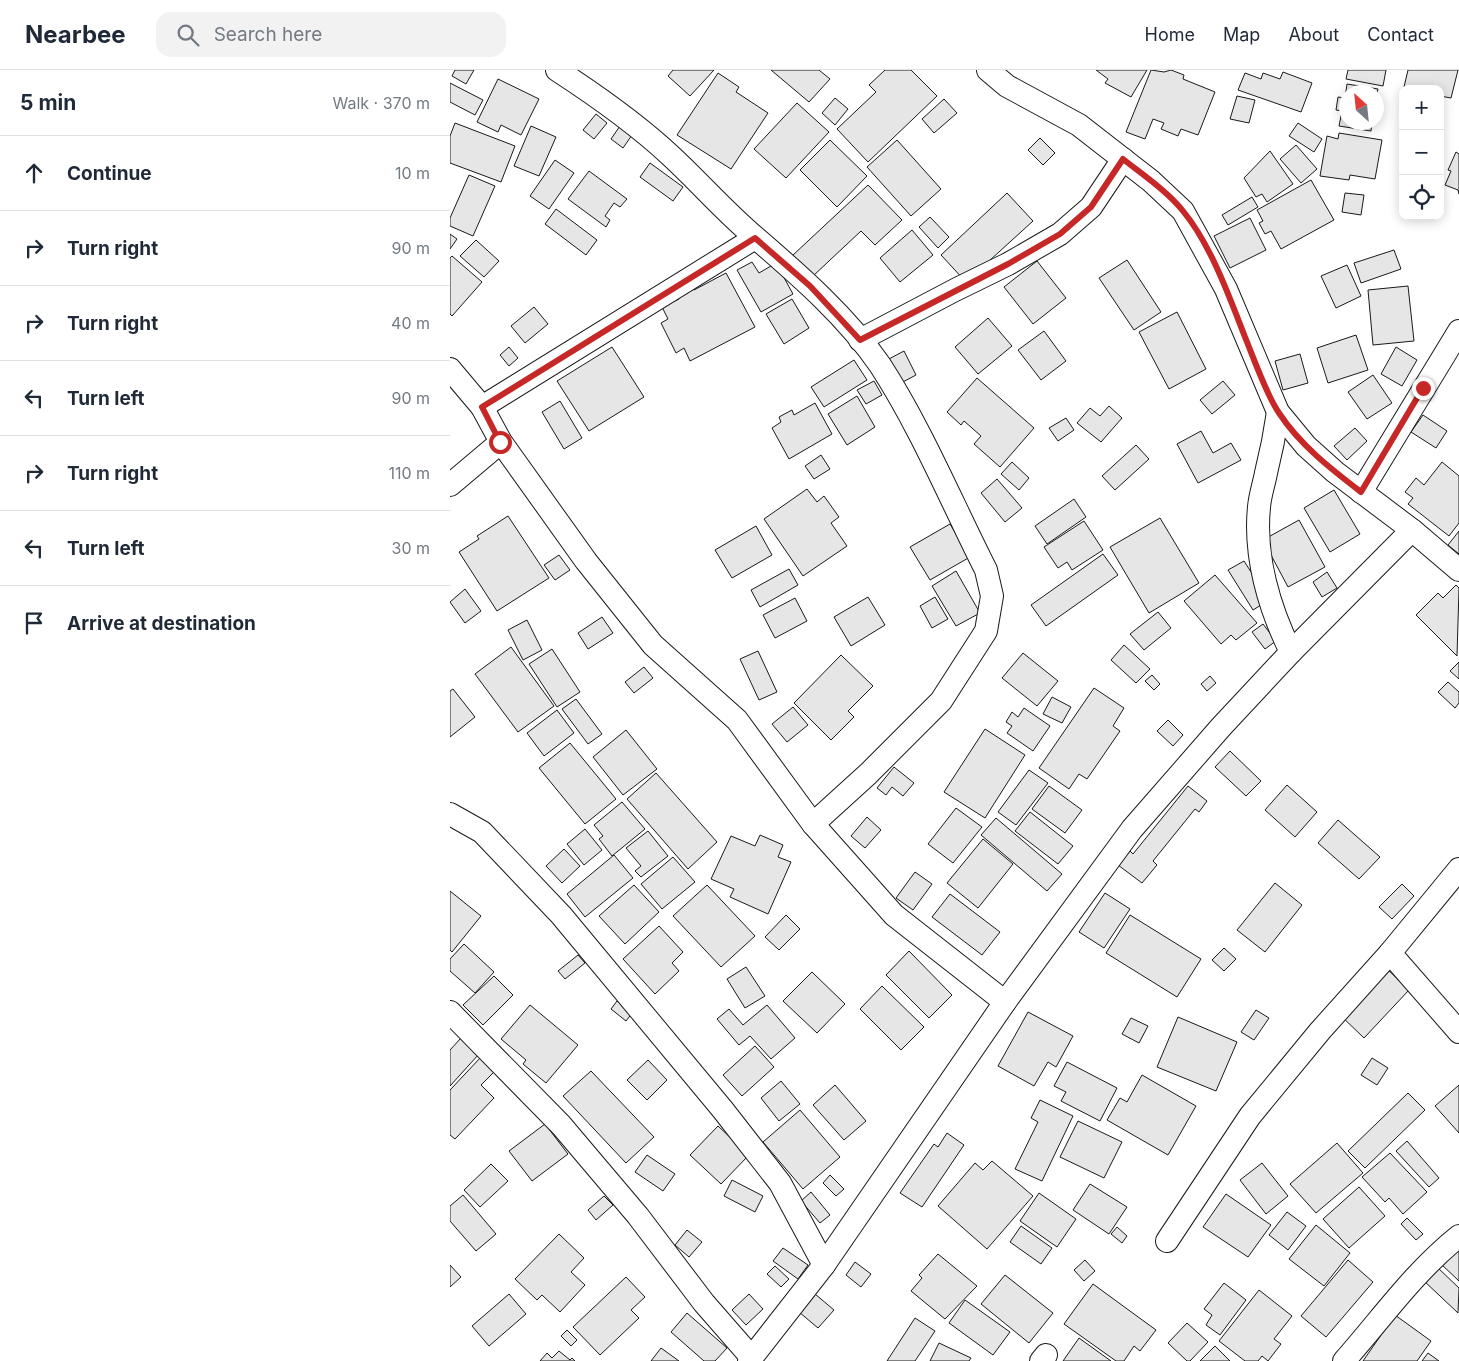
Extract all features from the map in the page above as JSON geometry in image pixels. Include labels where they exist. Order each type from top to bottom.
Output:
[{"type":"street","points":[[557,70],[604,101],[670,155],[755,238],[810,286],[860,340],[879,365],[911,419],[986,570],[992,596],[986,630],[941,701],[868,774],[813,824]]},
{"type":"street","points":[[988,70],[1007,86],[1078,125],[1151,181],[1183,211],[1226,289],[1278,412],[1306,446],[1335,472],[1412,530],[1459,570]]},
{"type":"street","points":[[860,340],[1008,264],[1060,234],[1091,207],[1123,159]]},
{"type":"street","points":[[482,407],[755,238]]},
{"type":"street","points":[[1361,492],[1459,331]]},
{"type":"street","points":[[450,368],[482,407],[500,442],[586,561],[653,645],[737,720],[813,824],[894,915],[1005,1002]]},
{"type":"street","points":[[1278,412],[1259,506],[1258,537],[1261,566],[1280,630],[1291,652]]},
{"type":"street","points":[[450,484],[500,442]]},
{"type":"street","points":[[450,1012],[561,1125],[638,1216],[750,1360],[824,1265],[1005,1002],[1132,829],[1221,727],[1291,652],[1412,530]]},
{"type":"street","points":[[450,814],[482,832],[561,915],[723,1110],[780,1183],[824,1265]]},
{"type":"street","points":[[1167,1241],[1250,1116],[1320,1031],[1390,953],[1459,869]]},
{"type":"street","points":[[1390,953],[1459,1032]]},
{"type":"street","points":[[1344,1361],[1402,1290],[1459,1236]]},
{"type":"building","points":[[455,70],[474,70],[466,84],[452,76]]},
{"type":"building","points":[[673,70],[714,70],[690,96],[668,76]]},
{"type":"building","points":[[771,70],[819,70],[830,79],[809,102]]},
{"type":"building","points":[[885,70],[911,70],[937,96],[868,162],[837,129],[876,92],[869,85]]},
{"type":"building","points":[[1096,70],[1147,70],[1131,97],[1105,83],[1108,79]]},
{"type":"building","points":[[1151,70],[1164,72],[1171,70],[1184,75],[1183,79],[1215,92],[1198,135],[1181,129],[1178,136],[1161,129],[1164,123],[1153,119],[1145,139],[1126,132]]},
{"type":"building","points":[[1348,70],[1386,70],[1383,85],[1346,79]]},
{"type":"building","points":[[1408,70],[1458,70],[1451,98],[1444,97],[1444,85],[1404,85]]},
{"type":"building","points":[[1283,72],[1312,83],[1301,112],[1238,90],[1245,73],[1261,79],[1263,73],[1280,79]]},
{"type":"building","points":[[718,73],[739,87],[736,92],[768,113],[731,169],[677,135]]},
{"type":"building","points":[[498,79],[539,99],[521,135],[501,125],[498,132],[477,122]]},
{"type":"building","points":[[450,83],[483,100],[475,115],[450,102]]},
{"type":"building","points":[[1237,96],[1255,100],[1249,123],[1230,119]]},
{"type":"building","points":[[1339,97],[1339,110],[1336,110]]},
{"type":"building","points":[[835,98],[848,109],[835,125],[822,113]]},
{"type":"building","points":[[944,99],[957,113],[934,133],[922,119]]},
{"type":"building","points":[[797,103],[829,132],[786,178],[754,149]]},
{"type":"building","points":[[596,114],[607,123],[594,139],[583,130]]},
{"type":"building","points":[[455,123],[515,146],[501,182],[450,163],[450,136]]},
{"type":"building","points":[[1298,123],[1322,139],[1314,152],[1289,136]]},
{"type":"building","points":[[531,126],[556,137],[539,176],[514,166]]},
{"type":"building","points":[[620,126],[632,135],[623,148],[611,139]]},
{"type":"building","points":[[1339,133],[1382,140],[1375,179],[1350,175],[1349,180],[1320,176],[1327,136],[1338,139]]},
{"type":"building","points":[[1040,138],[1055,153],[1043,165],[1028,150]]},
{"type":"building","points":[[830,140],[867,176],[837,207],[800,170]]},
{"type":"building","points":[[897,140],[941,189],[911,216],[867,167]]},
{"type":"building","points":[[1296,145],[1317,169],[1301,183],[1280,159]]},
{"type":"building","points":[[1270,151],[1293,184],[1267,202],[1262,194],[1256,197],[1244,178]]},
{"type":"building","points":[[1456,152],[1459,154],[1459,194],[1458,190],[1445,185],[1451,171],[1448,170]]},
{"type":"building","points":[[555,160],[574,173],[549,209],[530,196]]},
{"type":"building","points":[[650,163],[683,187],[673,201],[640,177]]},
{"type":"building","points":[[589,171],[627,199],[620,207],[614,203],[605,216],[610,220],[606,227],[568,199]]},
{"type":"building","points":[[469,175],[495,186],[473,236],[450,226],[450,218]]},
{"type":"building","points":[[1311,180],[1334,220],[1281,249],[1271,231],[1265,234],[1259,223],[1263,221],[1257,210]]},
{"type":"building","points":[[868,185],[902,220],[875,245],[861,231],[813,276],[793,255]]},
{"type":"building","points":[[1007,193],[1033,221],[966,282],[941,255]]},
{"type":"building","points":[[1345,193],[1364,195],[1361,215],[1342,212]]},
{"type":"building","points":[[1252,197],[1258,207],[1228,225],[1222,215]]},
{"type":"building","points":[[556,209],[597,240],[586,255],[545,224]]},
{"type":"building","points":[[930,217],[949,237],[938,248],[919,227]]},
{"type":"building","points":[[1250,218],[1266,250],[1230,268],[1214,236]]},
{"type":"building","points":[[912,230],[933,255],[900,282],[880,258]]},
{"type":"building","points":[[450,234],[457,239],[450,249]]},
{"type":"building","points":[[476,240],[499,261],[484,277],[460,256]]},
{"type":"building","points":[[1394,250],[1401,269],[1361,283],[1354,263]]},
{"type":"building","points":[[452,256],[482,282],[452,316],[450,314],[450,258]]},
{"type":"building","points":[[1127,260],[1161,312],[1134,330],[1099,278]]},
{"type":"building","points":[[1037,261],[1066,298],[1033,324],[1004,287]]},
{"type":"building","points":[[752,262],[759,273],[776,263],[793,294],[761,312],[737,270]]},
{"type":"building","points":[[1347,265],[1361,296],[1336,308],[1321,276]]},
{"type":"building","points":[[726,273],[755,327],[690,361],[684,348],[676,353],[661,323],[668,319],[662,307],[679,299],[674,289],[689,281],[694,290]]},
{"type":"building","points":[[1408,286],[1414,341],[1373,345],[1368,290]]},
{"type":"building","points":[[792,299],[809,328],[784,344],[766,314]]},
{"type":"building","points":[[534,307],[548,324],[525,343],[511,326]]},
{"type":"building","points":[[1177,312],[1206,369],[1169,389],[1139,332]]},
{"type":"building","points":[[988,318],[1012,346],[978,374],[955,347]]},
{"type":"building","points":[[1044,331],[1066,361],[1041,380],[1018,350]]},
{"type":"building","points":[[1356,335],[1368,370],[1328,383],[1317,348]]},
{"type":"building","points":[[509,347],[518,358],[509,366],[500,355]]},
{"type":"building","points":[[612,347],[644,397],[589,431],[557,381]]},
{"type":"building","points":[[1396,347],[1417,360],[1402,386],[1381,374]]},
{"type":"building","points":[[904,351],[916,375],[899,384],[887,360]]},
{"type":"building","points":[[1300,354],[1308,383],[1283,390],[1275,361]]},
{"type":"building","points":[[854,360],[867,380],[824,407],[811,387]]},
{"type":"building","points":[[1373,375],[1392,403],[1367,419],[1348,392]]},
{"type":"building","points":[[977,378],[1034,428],[1000,467],[974,444],[981,436],[964,421],[961,425],[947,412]]},
{"type":"building","points":[[874,381],[882,395],[866,404],[857,390]]},
{"type":"building","points":[[1223,381],[1235,395],[1212,414],[1200,400]]},
{"type":"building","points":[[857,396],[875,427],[847,445],[828,414]]},
{"type":"building","points":[[560,401],[582,438],[564,449],[542,412]]},
{"type":"building","points":[[815,403],[832,434],[789,459],[772,428],[781,422],[779,417],[792,410],[794,415]]},
{"type":"building","points":[[1109,406],[1122,418],[1101,442],[1077,423],[1090,408],[1100,416]]},
{"type":"building","points":[[1423,415],[1447,431],[1436,448],[1411,432]]},
{"type":"building","points":[[1066,418],[1074,430],[1058,441],[1049,428]]},
{"type":"building","points":[[1355,428],[1367,441],[1347,460],[1334,446]]},
{"type":"building","points":[[1201,431],[1213,453],[1231,443],[1241,460],[1198,483],[1177,444]]},
{"type":"building","points":[[1136,445],[1149,459],[1115,490],[1102,476]]},
{"type":"building","points":[[821,455],[830,469],[814,479],[805,466]]},
{"type":"building","points":[[1012,462],[1029,478],[1019,490],[1001,474]]},
{"type":"building","points":[[1442,462],[1459,476],[1459,523],[1449,536],[1408,504],[1413,498],[1405,492],[1416,478],[1424,485]]},
{"type":"building","points":[[997,479],[1022,508],[1005,522],[981,493]]},
{"type":"building","points":[[807,489],[817,502],[824,496],[839,517],[831,523],[847,546],[803,576],[764,519]]},
{"type":"building","points":[[1334,490],[1360,534],[1330,552],[1304,508]]},
{"type":"building","points":[[1074,499],[1086,517],[1047,544],[1035,526]]},
{"type":"building","points":[[508,516],[549,578],[497,611],[459,552],[479,539],[477,536]]},
{"type":"building","points":[[1160,518],[1199,583],[1149,613],[1110,547]]},
{"type":"building","points":[[1299,520],[1325,567],[1288,587],[1263,540]]},
{"type":"building","points":[[1084,521],[1103,550],[1072,570],[1067,562],[1058,568],[1044,547]]},
{"type":"building","points":[[950,524],[970,557],[930,580],[910,547]]},
{"type":"building","points":[[756,526],[772,555],[732,578],[715,550]]},
{"type":"building","points":[[1459,531],[1459,554],[1448,545]]},
{"type":"building","points":[[1103,554],[1118,575],[1046,626],[1031,605]]},
{"type":"building","points":[[559,555],[570,570],[555,580],[544,565]]},
{"type":"building","points":[[1244,561],[1269,600],[1253,610],[1228,570]]},
{"type":"building","points":[[789,569],[798,585],[760,607],[751,590]]},
{"type":"building","points":[[956,571],[980,613],[956,626],[932,586]]},
{"type":"building","points":[[1327,572],[1337,588],[1322,597],[1313,582]]},
{"type":"building","points":[[1215,575],[1257,623],[1236,640],[1231,635],[1221,644],[1184,601]]},
{"type":"building","points":[[1456,585],[1459,588],[1457,656],[1416,615],[1438,593],[1443,598]]},
{"type":"building","points":[[465,589],[481,611],[465,623],[450,602]]},
{"type":"building","points":[[868,597],[885,625],[851,646],[834,617]]},
{"type":"building","points":[[935,597],[948,619],[932,628],[920,606]]},
{"type":"building","points":[[795,598],[807,621],[775,638],[763,615]]},
{"type":"building","points":[[1158,612],[1171,628],[1144,650],[1130,634]]},
{"type":"building","points":[[602,617],[613,633],[588,649],[578,633]]},
{"type":"building","points":[[527,620],[542,650],[523,660],[508,630]]},
{"type":"building","points":[[1263,624],[1276,641],[1265,649],[1252,632]]},
{"type":"building","points":[[1124,645],[1150,669],[1136,683],[1111,660]]},
{"type":"building","points":[[511,647],[554,706],[518,732],[475,674]]},
{"type":"building","points":[[552,649],[580,692],[557,707],[529,664]]},
{"type":"building","points":[[758,651],[777,692],[759,700],[740,659]]},
{"type":"building","points":[[1023,653],[1058,681],[1037,706],[1002,678]]},
{"type":"building","points":[[841,655],[873,686],[848,711],[854,717],[831,740],[794,703]]},
{"type":"building","points":[[1459,662],[1459,679],[1450,671]]},
{"type":"building","points":[[644,667],[653,678],[634,693],[625,682]]},
{"type":"building","points":[[1152,675],[1160,684],[1154,690],[1145,681]]},
{"type":"building","points":[[1210,676],[1216,683],[1207,691],[1201,684]]},
{"type":"building","points":[[1448,682],[1459,692],[1459,703],[1455,708],[1438,692]]},
{"type":"building","points":[[1094,688],[1124,708],[1113,726],[1120,731],[1087,779],[1079,774],[1069,789],[1039,768]]},
{"type":"building","points":[[453,689],[475,717],[450,737],[450,691]]},
{"type":"building","points":[[1052,697],[1071,707],[1062,723],[1043,714]]},
{"type":"building","points":[[576,699],[602,734],[588,744],[562,709]]},
{"type":"building","points":[[793,707],[808,725],[787,742],[772,724]]},
{"type":"building","points":[[1024,708],[1050,726],[1033,751],[1007,733],[1012,726],[1006,722],[1012,712],[1018,717]]},
{"type":"building","points":[[557,710],[574,733],[544,756],[527,733]]},
{"type":"building","points":[[1168,720],[1183,735],[1173,746],[1157,731]]},
{"type":"building","points":[[985,729],[1025,755],[985,818],[944,792]]},
{"type":"building","points":[[626,730],[657,769],[623,795],[593,757]]},
{"type":"building","points":[[570,743],[616,799],[585,824],[539,768]]},
{"type":"building","points":[[1230,751],[1261,781],[1246,796],[1215,767]]},
{"type":"building","points":[[894,767],[914,783],[903,796],[892,787],[886,795],[877,788]]},
{"type":"building","points":[[1029,770],[1048,783],[1016,825],[998,812]]},
{"type":"building","points":[[656,773],[717,842],[688,869],[627,799]]},
{"type":"building","points":[[1287,785],[1317,812],[1295,837],[1265,810]]},
{"type":"building","points":[[1049,786],[1082,810],[1065,833],[1032,809]]},
{"type":"building","points":[[1188,786],[1207,801],[1199,812],[1195,809],[1153,861],[1157,865],[1142,883],[1118,865],[1130,851],[1133,854]]},
{"type":"building","points":[[622,802],[645,829],[612,856],[599,839],[603,836],[594,825]]},
{"type":"building","points":[[956,808],[982,827],[953,863],[928,844]]},
{"type":"building","points":[[1030,812],[1073,846],[1058,864],[1015,831]]},
{"type":"building","points":[[867,817],[881,830],[865,848],[851,836]]},
{"type":"building","points":[[996,818],[1062,874],[1047,891],[981,835]]},
{"type":"building","points":[[1338,820],[1380,857],[1359,879],[1318,843]]},
{"type":"building","points":[[585,829],[602,850],[584,865],[567,844]]},
{"type":"building","points":[[648,831],[668,856],[641,877],[635,871],[641,866],[626,848]]},
{"type":"building","points":[[760,835],[783,845],[778,857],[791,862],[768,914],[730,897],[734,889],[711,879],[731,836],[755,846]]},
{"type":"building","points":[[983,839],[1013,864],[978,908],[947,883]]},
{"type":"building","points":[[564,849],[580,866],[562,883],[546,866]]},
{"type":"building","points":[[614,855],[633,878],[585,917],[567,894]]},
{"type":"building","points":[[673,857],[695,882],[662,909],[641,884]]},
{"type":"building","points":[[915,872],[932,884],[913,910],[896,898]]},
{"type":"building","points":[[1275,883],[1302,905],[1265,952],[1237,930]]},
{"type":"building","points":[[1402,884],[1414,896],[1392,919],[1379,907]]},
{"type":"building","points":[[634,885],[659,912],[625,944],[599,916]]},
{"type":"building","points":[[707,885],[755,936],[721,967],[673,916]]},
{"type":"building","points":[[450,891],[481,916],[452,952],[450,950]]},
{"type":"building","points":[[1105,893],[1130,909],[1104,948],[1079,932]]},
{"type":"building","points":[[950,894],[1000,932],[982,955],[932,917]]},
{"type":"building","points":[[786,915],[800,929],[779,950],[765,937]]},
{"type":"building","points":[[1130,915],[1201,959],[1177,997],[1106,953]]},
{"type":"building","points":[[659,926],[683,952],[672,963],[679,971],[655,994],[623,959]]},
{"type":"building","points":[[464,944],[494,972],[475,993],[450,971],[450,959]]},
{"type":"building","points":[[1224,948],[1236,959],[1224,971],[1212,960]]},
{"type":"building","points":[[909,951],[952,995],[929,1018],[886,975]]},
{"type":"building","points":[[578,955],[585,963],[565,979],[558,971]]},
{"type":"building","points":[[1382,964],[1409,990],[1364,1038],[1337,1012]]},
{"type":"building","points":[[746,967],[765,996],[745,1008],[727,979]]},
{"type":"building","points":[[812,972],[845,1004],[817,1033],[783,1001]]},
{"type":"building","points":[[494,976],[513,995],[483,1025],[463,1005]]},
{"type":"building","points":[[882,986],[924,1027],[901,1050],[860,1009]]},
{"type":"building","points":[[617,1001],[633,1012],[626,1021],[611,1009]]},
{"type":"building","points":[[530,1005],[578,1045],[546,1083],[523,1064],[526,1060],[501,1039]]},
{"type":"building","points":[[767,1005],[795,1038],[771,1059],[750,1036],[739,1045],[717,1019],[729,1009],[743,1025]]},
{"type":"building","points":[[1256,1010],[1269,1018],[1254,1040],[1241,1032]]},
{"type":"building","points":[[1028,1012],[1073,1036],[1056,1067],[1048,1062],[1034,1086],[998,1066]]},
{"type":"building","points":[[1178,1017],[1237,1042],[1216,1091],[1157,1067]]},
{"type":"building","points":[[1131,1018],[1148,1026],[1139,1043],[1122,1034]]},
{"type":"building","points":[[461,1038],[479,1054],[450,1086],[450,1050]]},
{"type":"building","points":[[755,1046],[774,1067],[742,1096],[723,1075]]},
{"type":"building","points":[[481,1057],[495,1071],[481,1085],[494,1098],[455,1139],[450,1135],[450,1090]]},
{"type":"building","points":[[1372,1058],[1388,1068],[1377,1085],[1361,1075]]},
{"type":"building","points":[[648,1060],[667,1080],[647,1100],[627,1080]]},
{"type":"building","points":[[1067,1062],[1117,1088],[1100,1121],[1061,1101],[1066,1092],[1054,1086]]},
{"type":"building","points":[[591,1071],[654,1137],[626,1163],[563,1096]]},
{"type":"building","points":[[1142,1075],[1196,1106],[1168,1155],[1107,1120],[1120,1098],[1127,1102]]},
{"type":"building","points":[[781,1081],[800,1104],[779,1121],[761,1098]]},
{"type":"building","points":[[835,1085],[866,1121],[844,1140],[813,1105]]},
{"type":"building","points":[[1459,1085],[1459,1133],[1435,1106]]},
{"type":"building","points":[[1408,1093],[1425,1110],[1365,1168],[1348,1151]]},
{"type":"building","points":[[1040,1100],[1073,1116],[1042,1181],[1015,1169],[1038,1122],[1031,1118]]},
{"type":"building","points":[[800,1110],[840,1157],[803,1189],[763,1142]]},
{"type":"building","points":[[1078,1121],[1122,1142],[1104,1178],[1060,1157]]},
{"type":"building","points":[[545,1124],[568,1154],[532,1181],[509,1151]]},
{"type":"building","points":[[718,1126],[749,1155],[721,1184],[690,1155]]},
{"type":"building","points":[[947,1133],[964,1145],[922,1207],[900,1193],[934,1144],[938,1147]]},
{"type":"building","points":[[1407,1141],[1439,1178],[1429,1187],[1396,1151]]},
{"type":"building","points":[[1337,1143],[1363,1173],[1316,1213],[1290,1184]]},
{"type":"building","points":[[1390,1153],[1427,1192],[1403,1214],[1389,1198],[1385,1202],[1362,1177]]},
{"type":"building","points":[[647,1155],[675,1174],[663,1191],[635,1172]]},
{"type":"building","points":[[992,1161],[1033,1196],[987,1249],[938,1206],[975,1163],[983,1170]]},
{"type":"building","points":[[1262,1163],[1288,1196],[1266,1214],[1240,1180]]},
{"type":"building","points":[[491,1164],[508,1181],[480,1207],[464,1190]]},
{"type":"building","points":[[830,1175],[844,1189],[836,1196],[823,1183]]},
{"type":"building","points":[[732,1180],[763,1196],[755,1212],[724,1196]]},
{"type":"building","points":[[1090,1184],[1127,1207],[1109,1234],[1073,1210]]},
{"type":"building","points":[[1359,1187],[1385,1216],[1349,1248],[1323,1219]]},
{"type":"building","points":[[811,1192],[830,1215],[820,1223],[801,1201]]},
{"type":"building","points":[[1039,1193],[1076,1219],[1057,1247],[1020,1221]]},
{"type":"building","points":[[1226,1194],[1271,1225],[1248,1257],[1203,1227]]},
{"type":"building","points":[[463,1195],[496,1234],[476,1251],[450,1221],[450,1206]]},
{"type":"building","points":[[604,1196],[613,1205],[596,1220],[588,1210]]},
{"type":"building","points":[[1287,1212],[1306,1226],[1288,1250],[1269,1235]]},
{"type":"building","points":[[1407,1218],[1423,1234],[1416,1240],[1401,1224]]},
{"type":"building","points":[[1316,1225],[1350,1253],[1324,1286],[1289,1259]]},
{"type":"building","points":[[1021,1226],[1052,1248],[1041,1264],[1010,1242]]},
{"type":"building","points":[[1117,1227],[1127,1236],[1122,1243],[1111,1234]]},
{"type":"building","points":[[687,1230],[702,1242],[689,1257],[675,1245]]},
{"type":"building","points":[[559,1234],[584,1258],[571,1272],[585,1285],[560,1312],[542,1295],[537,1300],[515,1279]]},
{"type":"building","points":[[1459,1245],[1459,1281],[1441,1264]]},
{"type":"building","points":[[783,1248],[808,1265],[798,1279],[773,1261]]},
{"type":"building","points":[[938,1254],[977,1286],[945,1319],[911,1291],[922,1278],[919,1275]]},
{"type":"building","points":[[1085,1260],[1095,1271],[1084,1281],[1074,1270]]},
{"type":"building","points":[[1348,1260],[1373,1282],[1326,1337],[1301,1316]]},
{"type":"building","points":[[855,1262],[871,1274],[861,1287],[846,1275]]},
{"type":"building","points":[[450,1265],[461,1277],[450,1287]]},
{"type":"building","points":[[775,1266],[789,1279],[781,1287],[767,1274]]},
{"type":"building","points":[[1436,1266],[1459,1288],[1458,1313],[1423,1280]]},
{"type":"building","points":[[1005,1275],[1053,1313],[1029,1343],[981,1304]]},
{"type":"building","points":[[626,1277],[645,1297],[631,1310],[639,1318],[600,1355],[573,1327]]},
{"type":"building","points":[[1224,1283],[1246,1300],[1220,1335],[1206,1325],[1212,1315],[1204,1309]]},
{"type":"building","points":[[1093,1284],[1156,1330],[1140,1351],[1134,1346],[1124,1361],[1116,1361],[1064,1324]]},
{"type":"building","points":[[1259,1290],[1292,1316],[1274,1339],[1281,1344],[1268,1361],[1262,1356],[1258,1361],[1245,1361],[1219,1341]]},
{"type":"building","points":[[509,1294],[526,1314],[489,1346],[472,1326]]},
{"type":"building","points":[[749,1294],[763,1309],[746,1325],[732,1310]]},
{"type":"building","points":[[815,1294],[834,1310],[818,1328],[799,1312]]},
{"type":"building","points":[[965,1300],[1010,1332],[993,1355],[949,1323]]},
{"type":"building","points":[[687,1313],[727,1348],[715,1361],[704,1361],[671,1332]]},
{"type":"building","points":[[1395,1315],[1431,1341],[1417,1361],[1363,1361]]},
{"type":"building","points":[[915,1318],[935,1331],[915,1361],[887,1361]]},
{"type":"building","points":[[1187,1323],[1208,1342],[1190,1361],[1187,1361],[1168,1343]]},
{"type":"building","points":[[567,1330],[577,1340],[571,1346],[561,1336]]},
{"type":"building","points":[[1079,1338],[1111,1361],[1063,1361]]},
{"type":"building","points":[[939,1343],[971,1358],[969,1361],[930,1361]]},
{"type":"building","points":[[1215,1346],[1230,1361],[1200,1361]]},
{"type":"building","points":[[661,1348],[679,1361],[651,1361]]},
{"type":"building","points":[[559,1351],[570,1360],[572,1358],[575,1361],[540,1361],[547,1353],[552,1358]]},
{"type":"building","points":[[1428,1353],[1439,1361],[1422,1361]]},
{"type":"route","points":[[500,442],[482,407],[755,238],[810,286],[860,340],[1008,264],[1060,234],[1091,207],[1123,159],[1151,181],[1183,211],[1202,242],[1226,289],[1278,412],[1306,446],[1361,492],[1423,388]]}]
